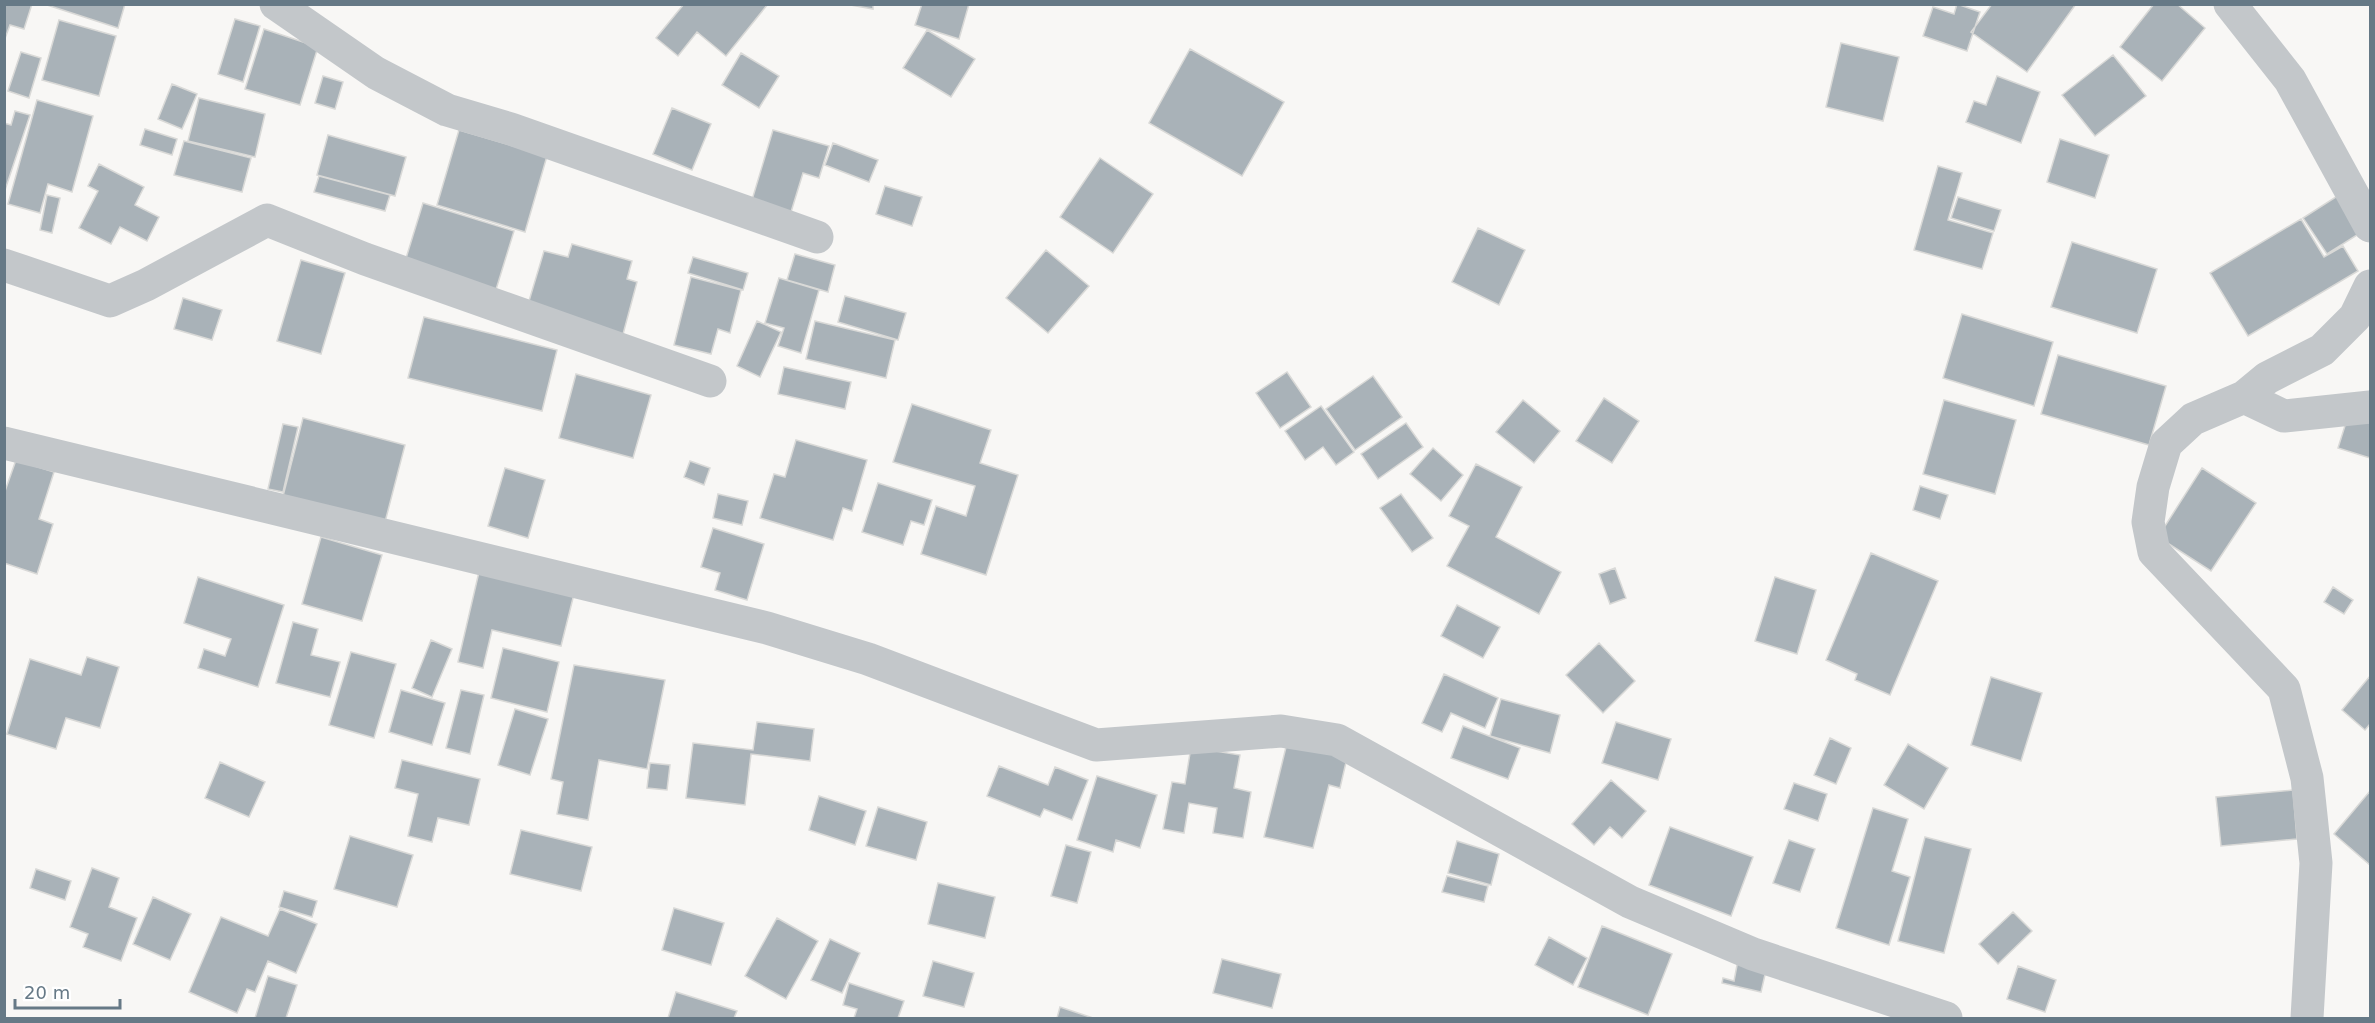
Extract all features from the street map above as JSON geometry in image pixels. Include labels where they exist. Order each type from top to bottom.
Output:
[{"type":"street","points":[[276,4],[376,73],[447,110],[511,129],[818,237]]},
{"type":"street","points":[[2230,4],[2290,80],[2370,226]]},
{"type":"street","points":[[4,265],[110,301],[146,285],[267,220],[365,259],[710,381]]},
{"type":"street","points":[[2307,1018],[2316,863],[2307,778],[2284,689],[2154,552],[2148,522],[2153,487],[2166,444],[2193,419],[2244,397],[2267,378],[2322,350],[2355,317],[2370,286]]},
{"type":"street","points":[[2244,397],[2284,416],[2370,407]]},
{"type":"street","points":[[4,443],[767,628],[868,659],[1096,745],[1281,731],[1337,740],[1630,902],[1753,954],[1946,1018]]},
{"type":"building","points":[[4,4],[32,4],[24,29],[10,25],[4,41]]},
{"type":"building","points":[[44,4],[125,4],[118,28]]},
{"type":"building","points":[[684,4],[768,4],[726,56],[697,32],[678,56],[656,38]]},
{"type":"building","points":[[845,4],[873,4],[873,9]]},
{"type":"building","points":[[922,4],[969,4],[959,39],[915,25]]},
{"type":"building","points":[[1957,4],[1980,12],[1967,51],[1923,36],[1933,7],[1954,14]]},
{"type":"building","points":[[1992,4],[2076,4],[2027,72],[1971,32]]},
{"type":"building","points":[[2154,4],[2177,4],[2205,28],[2162,81],[2120,47]]},
{"type":"building","points":[[235,19],[260,26],[243,82],[218,74]]},
{"type":"building","points":[[59,20],[116,36],[99,96],[42,80]]},
{"type":"building","points":[[264,29],[318,47],[300,105],[245,89]]},
{"type":"building","points":[[927,30],[975,59],[951,97],[903,68]]},
{"type":"building","points":[[1841,43],[1899,57],[1883,121],[1826,107]]},
{"type":"building","points":[[1190,49],[1284,102],[1242,176],[1149,123]]},
{"type":"building","points":[[21,52],[41,58],[29,98],[8,91]]},
{"type":"building","points":[[741,53],[779,76],[759,108],[722,85]]},
{"type":"building","points":[[2113,55],[2146,96],[2095,136],[2062,95]]},
{"type":"building","points":[[323,76],[343,82],[335,109],[315,103]]},
{"type":"building","points":[[1997,76],[2040,92],[2021,143],[1966,122],[1974,101],[1986,105]]},
{"type":"building","points":[[172,84],[197,94],[182,129],[158,119]]},
{"type":"building","points":[[199,98],[265,114],[255,157],[188,141]]},
{"type":"building","points":[[37,100],[93,116],[72,192],[48,184],[40,213],[8,204]]},
{"type":"building","points":[[672,108],[711,124],[692,170],[653,154]]},
{"type":"building","points":[[15,111],[30,115],[4,193],[4,123],[11,125]]},
{"type":"building","points":[[145,129],[177,139],[172,155],[140,145]]},
{"type":"building","points":[[459,130],[547,156],[525,232],[437,205]]},
{"type":"building","points":[[773,130],[829,146],[819,178],[803,173],[791,212],[752,200]]},
{"type":"building","points":[[328,135],[406,157],[395,196],[317,175]]},
{"type":"building","points":[[2060,139],[2109,155],[2095,198],[2047,182]]},
{"type":"building","points":[[184,141],[251,158],[242,192],[174,175]]},
{"type":"building","points":[[833,143],[878,160],[869,182],[825,165]]},
{"type":"building","points":[[1100,158],[1153,194],[1113,253],[1060,217]]},
{"type":"building","points":[[99,164],[144,187],[135,205],[159,217],[147,241],[120,227],[111,244],[79,228],[98,191],[88,186]]},
{"type":"building","points":[[1938,166],[1962,173],[1948,220],[1993,233],[1982,269],[1914,250]]},
{"type":"building","points":[[319,176],[390,195],[385,211],[314,192]]},
{"type":"building","points":[[885,186],[922,197],[912,226],[876,214]]},
{"type":"building","points":[[2342,193],[2365,230],[2327,254],[2303,218]]},
{"type":"building","points":[[47,195],[60,198],[52,233],[40,230]]},
{"type":"building","points":[[1958,197],[2001,210],[1994,231],[1951,218]]},
{"type":"building","points":[[423,203],[514,231],[494,296],[403,268]]},
{"type":"building","points":[[2301,219],[2324,257],[2343,246],[2358,271],[2248,336],[2210,273]]},
{"type":"building","points":[[1478,228],[1525,250],[1499,305],[1452,282]]},
{"type":"building","points":[[2072,242],[2157,269],[2137,333],[2051,307]]},
{"type":"building","points":[[572,244],[632,261],[627,279],[637,282],[622,338],[526,311],[544,251],[568,257]]},
{"type":"building","points":[[1046,250],[1089,286],[1048,333],[1006,298]]},
{"type":"building","points":[[795,254],[835,265],[828,292],[787,280]]},
{"type":"building","points":[[693,257],[748,273],[743,290],[688,273]]},
{"type":"building","points":[[301,260],[345,273],[321,354],[277,341]]},
{"type":"building","points":[[691,277],[741,290],[730,333],[718,329],[711,354],[674,345]]},
{"type":"building","points":[[779,278],[819,290],[801,353],[778,346],[784,328],[765,323]]},
{"type":"building","points":[[845,296],[906,313],[898,340],[838,322]]},
{"type":"building","points":[[183,298],[222,310],[212,340],[174,329]]},
{"type":"building","points":[[1962,314],[2053,342],[2034,406],[1943,378]]},
{"type":"building","points":[[424,317],[557,350],[542,411],[408,378]]},
{"type":"building","points":[[757,321],[781,332],[760,377],[737,366]]},
{"type":"building","points":[[815,321],[895,340],[886,378],[806,359]]},
{"type":"building","points":[[2058,355],[2166,386],[2149,445],[2041,414]]},
{"type":"building","points":[[784,367],[851,382],[845,409],[778,394]]},
{"type":"building","points":[[1287,372],[1311,407],[1280,428],[1256,393]]},
{"type":"building","points":[[576,374],[651,395],[633,458],[559,438]]},
{"type":"building","points":[[1373,376],[1402,417],[1355,450],[1326,409]]},
{"type":"building","points":[[1604,398],[1639,421],[1612,463],[1576,441]]},
{"type":"building","points":[[1523,400],[1560,431],[1534,463],[1496,432]]},
{"type":"building","points":[[1944,400],[2016,420],[1995,494],[1923,474]]},
{"type":"building","points":[[912,404],[991,430],[980,463],[1018,475],[986,575],[921,554],[936,506],[966,516],[975,486],[893,462]]},
{"type":"building","points":[[1321,406],[1354,452],[1336,465],[1323,447],[1305,460],[1285,431]]},
{"type":"building","points":[[2348,416],[2370,423],[2370,458],[2338,448]]},
{"type":"building","points":[[303,418],[405,445],[385,522],[283,496]]},
{"type":"building","points":[[1406,423],[1423,447],[1378,479],[1361,454]]},
{"type":"building","points":[[283,424],[298,427],[283,492],[268,489]]},
{"type":"building","points":[[796,440],[867,460],[852,511],[843,508],[833,540],[760,518],[774,474],[785,477]]},
{"type":"building","points":[[1433,448],[1463,475],[1441,501],[1410,474]]},
{"type":"building","points":[[16,460],[54,472],[39,519],[53,524],[37,574],[4,563],[4,494]]},
{"type":"building","points":[[690,461],[710,468],[704,485],[684,477]]},
{"type":"building","points":[[1476,464],[1522,487],[1496,537],[1561,572],[1539,614],[1447,566],[1469,526],[1449,516]]},
{"type":"building","points":[[505,468],[545,480],[528,538],[488,526]]},
{"type":"building","points":[[2202,468],[2256,503],[2211,571],[2158,537]]},
{"type":"building","points":[[878,483],[932,500],[924,525],[911,521],[903,545],[862,532]]},
{"type":"building","points":[[1920,486],[1948,495],[1940,519],[1913,510]]},
{"type":"building","points":[[718,494],[748,501],[742,525],[713,518]]},
{"type":"building","points":[[1401,494],[1433,538],[1412,552],[1380,508]]},
{"type":"building","points":[[713,528],[764,544],[747,600],[715,590],[720,573],[701,567]]},
{"type":"building","points":[[321,537],[382,555],[362,621],[302,604]]},
{"type":"building","points":[[1871,553],[1938,581],[1890,695],[1855,680],[1857,674],[1826,660]]},
{"type":"building","points":[[1615,568],[1626,598],[1610,604],[1599,574]]},
{"type":"building","points":[[479,572],[574,594],[561,646],[492,630],[483,668],[458,662]]},
{"type":"building","points":[[198,577],[284,605],[258,687],[198,668],[204,649],[225,656],[231,639],[184,623]]},
{"type":"building","points":[[1775,577],[1816,590],[1797,654],[1755,641]]},
{"type":"building","points":[[2333,587],[2353,600],[2344,614],[2324,602]]},
{"type":"building","points":[[1457,605],[1500,627],[1483,658],[1441,636]]},
{"type":"building","points":[[293,622],[318,629],[311,655],[340,662],[330,697],[276,683]]},
{"type":"building","points":[[431,640],[452,649],[432,697],[412,688]]},
{"type":"building","points":[[1599,643],[1635,681],[1603,713],[1566,675]]},
{"type":"building","points":[[503,648],[559,662],[547,712],[491,698]]},
{"type":"building","points":[[351,652],[396,664],[374,738],[329,725]]},
{"type":"building","points":[[87,657],[119,667],[100,728],[66,718],[56,749],[7,734],[30,659],[81,675]]},
{"type":"building","points":[[574,665],[665,680],[647,769],[599,760],[588,820],[557,814],[563,782],[551,779]]},
{"type":"building","points":[[1444,674],[1498,698],[1485,728],[1451,713],[1442,732],[1422,723]]},
{"type":"building","points":[[2370,676],[2370,724],[2365,730],[2342,710]]},
{"type":"building","points":[[1991,677],[2042,693],[2021,761],[1971,745]]},
{"type":"building","points":[[401,690],[445,703],[432,745],[389,732]]},
{"type":"building","points":[[461,690],[484,695],[470,754],[446,748]]},
{"type":"building","points":[[1501,699],[1560,715],[1550,753],[1490,736]]},
{"type":"building","points":[[515,709],[548,719],[530,775],[498,765]]},
{"type":"building","points":[[757,722],[814,729],[810,761],[751,754],[745,805],[686,798],[693,743],[753,750]]},
{"type":"building","points":[[1616,722],[1671,739],[1658,780],[1602,763]]},
{"type":"building","points":[[1463,726],[1520,748],[1508,779],[1451,758]]},
{"type":"building","points":[[1830,738],[1851,748],[1836,784],[1814,775]]},
{"type":"building","points":[[1287,743],[1347,758],[1340,788],[1329,785],[1313,848],[1264,837]]},
{"type":"building","points":[[1908,744],[1948,768],[1924,809],[1884,785]]},
{"type":"building","points":[[1191,747],[1240,755],[1234,788],[1251,792],[1243,838],[1213,833],[1217,808],[1189,803],[1184,833],[1163,829],[1172,782],[1185,784]]},
{"type":"building","points":[[402,760],[480,779],[469,825],[438,818],[432,842],[408,836],[418,794],[395,788]]},
{"type":"building","points":[[220,762],[265,782],[249,817],[205,798]]},
{"type":"building","points":[[650,763],[670,765],[667,790],[647,788]]},
{"type":"building","points":[[999,766],[1048,785],[1055,767],[1088,780],[1072,820],[1044,809],[1040,817],[987,796]]},
{"type":"building","points":[[1097,776],[1157,795],[1140,848],[1116,840],[1113,852],[1077,840]]},
{"type":"building","points":[[1611,780],[1646,811],[1622,838],[1610,827],[1594,845],[1572,824]]},
{"type":"building","points":[[1794,783],[1827,794],[1818,821],[1784,809]]},
{"type":"building","points":[[2293,790],[2297,839],[2221,846],[2216,797]]},
{"type":"building","points":[[2370,791],[2370,865],[2334,834]]},
{"type":"building","points":[[819,796],[866,811],[855,845],[809,830]]},
{"type":"building","points":[[878,807],[927,822],[916,860],[866,846]]},
{"type":"building","points":[[1873,808],[1908,819],[1892,871],[1910,877],[1889,945],[1836,928]]},
{"type":"building","points":[[1670,827],[1753,857],[1731,916],[1649,885]]},
{"type":"building","points":[[521,830],[592,847],[581,891],[510,874]]},
{"type":"building","points":[[350,836],[413,855],[397,907],[334,889]]},
{"type":"building","points":[[1925,837],[1971,849],[1944,953],[1898,941]]},
{"type":"building","points":[[1789,840],[1815,849],[1800,892],[1773,883]]},
{"type":"building","points":[[1457,841],[1499,854],[1491,885],[1448,873]]},
{"type":"building","points":[[1066,845],[1091,852],[1077,903],[1051,896]]},
{"type":"building","points":[[92,868],[119,878],[109,907],[137,918],[121,961],[83,947],[88,934],[70,927]]},
{"type":"building","points":[[36,869],[71,881],[65,900],[30,888]]},
{"type":"building","points":[[1447,876],[1488,886],[1484,902],[1442,892]]},
{"type":"building","points":[[938,883],[995,897],[985,938],[928,924]]},
{"type":"building","points":[[284,891],[317,901],[312,917],[279,907]]},
{"type":"building","points":[[153,897],[191,914],[170,960],[133,944]]},
{"type":"building","points":[[674,908],[724,923],[711,965],[662,950]]},
{"type":"building","points":[[280,909],[317,924],[296,973],[268,961],[255,992],[247,989],[237,1013],[189,992],[221,917],[268,936]]},
{"type":"building","points":[[2013,912],[2032,931],[1998,964],[1979,944]]},
{"type":"building","points":[[777,918],[818,941],[786,999],[745,976]]},
{"type":"building","points":[[1602,926],[1672,954],[1648,1015],[1578,987]]},
{"type":"building","points":[[1549,937],[1587,958],[1573,985],[1535,965]]},
{"type":"building","points":[[830,939],[860,953],[842,993],[811,980]]},
{"type":"building","points":[[1222,959],[1281,974],[1272,1008],[1213,993]]},
{"type":"building","points":[[1738,960],[1767,966],[1761,992],[1722,983],[1723,978],[1734,981]]},
{"type":"building","points":[[933,961],[974,973],[964,1007],[923,996]]},
{"type":"building","points":[[2018,966],[2056,980],[2045,1012],[2007,999]]},
{"type":"building","points":[[268,976],[297,985],[286,1018],[255,1018]]},
{"type":"building","points":[[849,983],[904,1001],[898,1018],[854,1018],[857,1009],[843,1005]]},
{"type":"building","points":[[676,992],[737,1011],[734,1018],[668,1018]]},
{"type":"building","points":[[1060,1007],[1093,1018],[1057,1018]]}]
